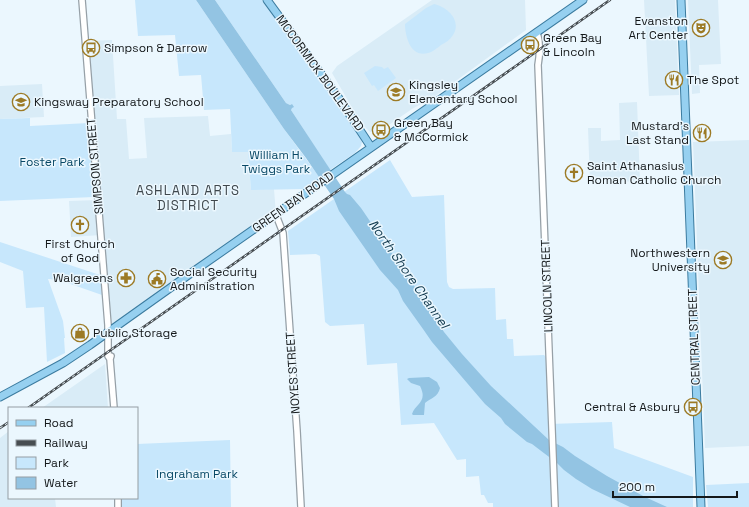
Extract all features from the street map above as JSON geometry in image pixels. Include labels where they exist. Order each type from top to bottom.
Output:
[{"type":"main road","name":"MCCORMICK BOULEVARD","points":[[267,0],[338,97],[371,147]]},
{"type":"main road","name":"GREEN BAY ROAD","points":[[0,397],[63,363],[583,0]]},
{"type":"main road","name":"CENTRAL STREET","points":[[681,0],[701,507]]},
{"type":"street","name":"SIMPSON STREET","points":[[82,0],[108,332],[112,356],[110,359],[114,407]]},
{"type":"street","name":"LINCOLN STREET","points":[[537,32],[539,38],[538,65],[555,507]]},
{"type":"street","name":"NOYES STREET","points":[[276,215],[279,234],[283,239],[301,507]]},
{"type":"shaded area","points":[[432,0],[525,0],[526,30],[435,96],[412,109],[380,131],[370,132],[361,123],[332,73],[337,66]]},
{"type":"shaded area","points":[[644,0],[675,0],[679,95],[649,96]]},
{"type":"shaded area","points":[[688,0],[718,0],[721,64],[699,65],[700,93],[692,94]]},
{"type":"shaded area","points":[[112,40],[117,119],[126,119],[129,159],[147,158],[144,118],[208,116],[210,136],[231,134],[232,152],[248,151],[251,190],[274,189],[276,215],[108,332],[101,235],[71,237],[69,201],[98,200],[85,41]]},
{"type":"shaded area","name":"Kingsway Preparatory School","points":[[42,84],[44,117],[0,119],[0,86]]},
{"type":"shaded area","points":[[637,102],[640,181],[590,183],[588,128],[601,128],[601,141],[620,140],[619,103]]},
{"type":"shaded area","name":"Northwestern University","points":[[749,140],[749,446],[705,448],[693,142]]},
{"type":"shaded area","points":[[105,364],[108,407],[43,407]]},
{"type":"shaded area","points":[[8,432],[8,499],[55,499],[56,507],[0,507],[0,438]]},
{"type":"green space","name":"William H. Twiggs Park","points":[[135,0],[196,0],[284,129],[320,178],[303,189],[251,190],[248,152],[232,152],[230,109],[204,110],[201,75],[179,76],[175,35],[138,36]]},
{"type":"green space","points":[[215,0],[262,0],[360,137],[362,142],[361,146],[355,153],[330,170],[291,110],[292,104],[290,105],[286,103]]},
{"type":"green space","points":[[434,4],[449,11],[455,20],[455,30],[449,40],[433,51],[422,54],[413,49],[410,45],[406,35],[405,24],[426,8]]},
{"type":"green space","points":[[375,66],[382,67],[384,69],[388,67],[396,78],[378,91],[374,85],[372,86],[364,73]]},
{"type":"green space","name":"Foster Park","points":[[30,118],[30,126],[89,123],[94,197],[0,201],[0,119]]},
{"type":"green space","points":[[390,160],[412,197],[444,195],[447,282],[449,287],[453,289],[495,288],[496,320],[506,319],[507,339],[513,339],[514,356],[544,355],[546,357],[549,424],[612,422],[614,448],[693,477],[693,507],[493,507],[493,503],[488,503],[484,495],[481,495],[479,476],[466,477],[466,459],[457,460],[434,423],[401,425],[397,363],[367,365],[364,324],[330,326],[325,322],[320,256],[316,254],[290,255],[288,231]]},
{"type":"green space","points":[[0,242],[100,275],[102,295],[59,280],[48,279],[63,321],[65,353],[47,362],[44,307],[26,308],[23,271],[0,262]]},
{"type":"green space","name":"Ingraham Park","points":[[230,440],[231,507],[121,507],[121,499],[138,499],[138,444]]},
{"type":"green space","points":[[749,483],[749,507],[708,507],[706,485]]},
{"type":"water","points":[[196,0],[215,0],[286,103],[290,105],[292,104],[294,107],[291,110],[345,192],[350,195],[361,208],[444,332],[491,386],[549,440],[563,447],[607,476],[645,497],[667,507],[630,507],[592,489],[564,470],[532,444],[527,442],[505,424],[501,418],[485,404],[432,342],[403,301],[398,290],[380,270],[339,211],[334,199]]},
{"type":"water","points":[[429,377],[437,382],[440,388],[439,391],[425,403],[424,415],[413,415],[414,410],[423,396],[420,386],[411,383],[407,379]]},
{"type":"railway","points":[[29,407],[610,0]]},
{"type":"railway","points":[[0,428],[8,423]]},
{"type":"place","name":"Evanston Art Center","points":[[701,28]]},
{"type":"place","name":"Green Bay & Lincoln","points":[[530,45]]},
{"type":"place","name":"Simpson & Darrow","points":[[91,48]]},
{"type":"place","name":"The Spot","points":[[674,80]]},
{"type":"place","name":"Kingsley Elementary School","points":[[396,92]]},
{"type":"place","name":"Kingsway Preparatory School","points":[[21,102]]},
{"type":"place","name":"Green Bay & McCormick","points":[[381,130]]},
{"type":"place","name":"Mustard's Last Stand","points":[[702,133]]},
{"type":"place","name":"Saint Athanasius Roman Catholic Church","points":[[574,173]]},
{"type":"place","name":"First Church of God","points":[[80,225]]},
{"type":"place","name":"Northwestern University","points":[[723,260]]},
{"type":"place","name":"Walgreens","points":[[126,278]]},
{"type":"place","name":"Social Security Administration","points":[[157,279]]},
{"type":"place","name":"Public Storage","points":[[80,333]]},
{"type":"place","name":"Central & Asbury","points":[[693,407]]},
{"type":"district","name":"ASHLAND ARTS DISTRICT","points":[[188,198]]},
{"type":"water label","name":"North Shore Channel","points":[[409,274]]}]
